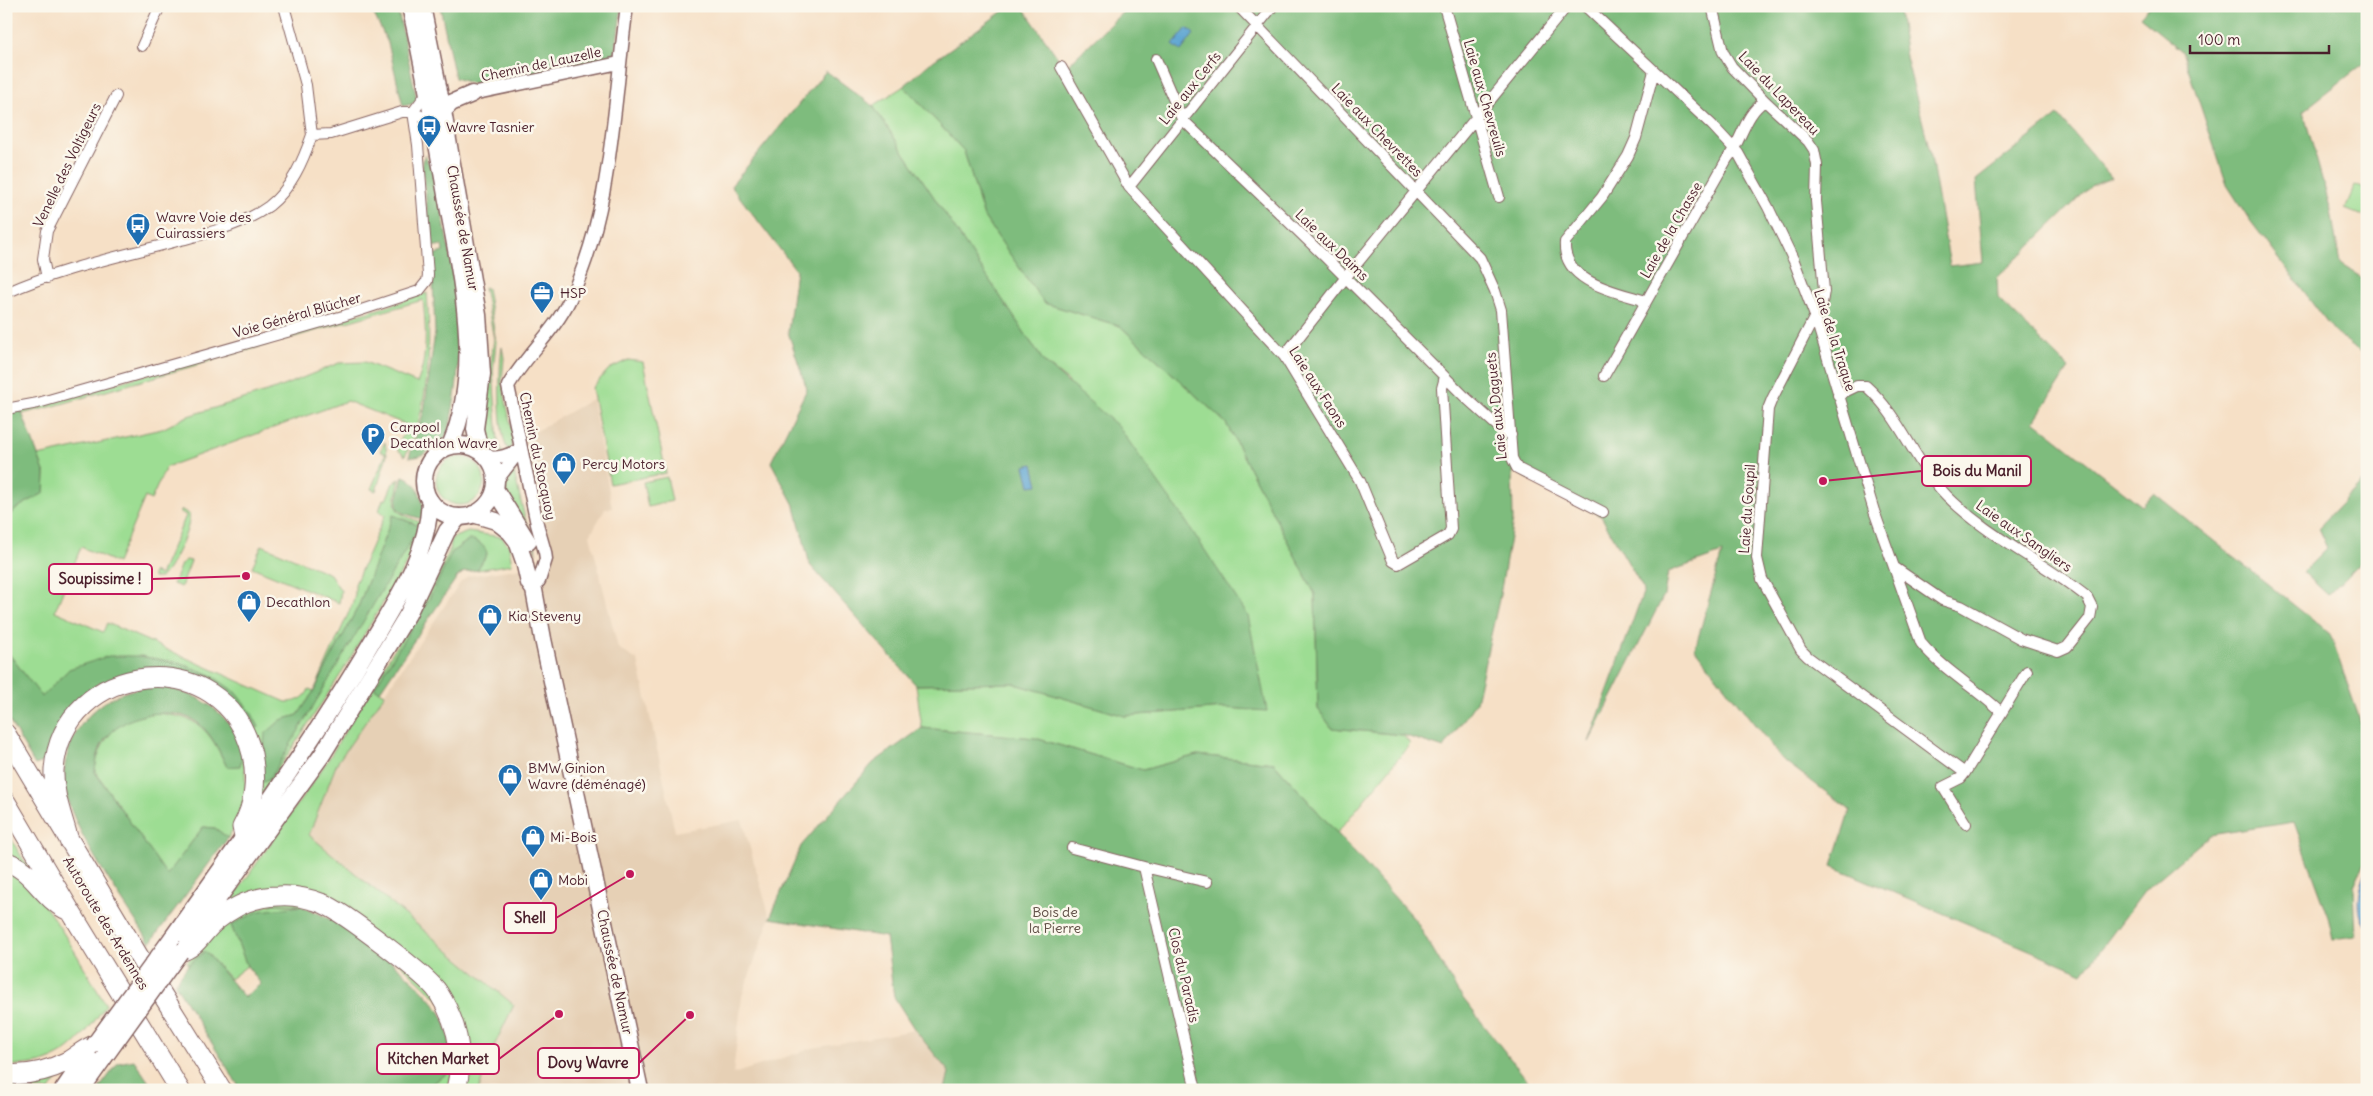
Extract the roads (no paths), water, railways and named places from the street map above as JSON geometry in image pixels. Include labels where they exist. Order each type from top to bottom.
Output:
[{"type":"highway","points":[[69,841],[56,797],[54,771],[58,751],[66,730],[80,710],[100,693],[121,683],[164,676],[203,688],[220,699],[238,720],[249,742],[254,765],[254,790],[249,815],[242,827],[244,836]]},
{"type":"highway","points":[[6,734],[150,975],[222,1090]]},
{"type":"highway","name":"Autoroute des Ardennes","points":[[6,754],[73,868],[209,1090]]},
{"type":"highway","name":"Autoroute des Ardennes","points":[[6,802],[180,1090]]},
{"type":"highway","points":[[6,862],[31,878],[53,903],[71,912]]},
{"type":"highway","points":[[176,945],[191,949],[216,921],[236,907],[256,899],[279,896],[305,898],[324,904],[421,975],[437,990],[448,1010],[461,1051],[460,1071],[456,1090]]},
{"type":"highway","points":[[150,975],[162,986],[229,1090]]},
{"type":"highway","points":[[6,1074],[37,1073],[69,1061],[81,1050],[99,1052]]},
{"type":"main road","name":"Chaussée de Namur","points":[[410,6],[433,91],[481,335],[482,374],[475,428],[483,454],[495,472],[495,485],[528,544],[537,586],[543,639],[640,1090]]},
{"type":"main road","name":"Chaussée de Namur","points":[[422,6],[433,91]]},
{"type":"main road","points":[[433,91],[472,94]]},
{"type":"main road","points":[[438,116],[451,103],[472,94]]},
{"type":"main road","name":"Chaussée de Namur","points":[[438,116],[467,345],[464,391],[450,446]]},
{"type":"main road","points":[[176,945],[244,836],[310,742],[405,585],[428,527],[430,502],[424,486],[425,470],[432,458],[450,446],[461,445],[483,454]]},
{"type":"main road","points":[[63,1090],[99,1052],[176,945],[322,755],[408,614],[448,531],[466,515],[483,508],[490,499],[495,485]]},
{"type":"main road","name":"Chaussée de Namur","points":[[430,502],[440,511],[496,521],[510,532],[521,550],[529,583],[537,586]]},
{"type":"main road","points":[[82,1090],[99,1052]]},
{"type":"street","points":[[142,46],[160,6]]},
{"type":"street","points":[[6,293],[47,278],[222,229],[254,215],[270,205],[290,184],[312,136],[306,85],[284,6]]},
{"type":"street","name":"Chemin de Lauzelle","points":[[472,94],[619,63],[627,6]]},
{"type":"street","name":"Laie aux Chevrettes","points":[[1238,6],[1472,249],[1490,277]]},
{"type":"street","name":"Laie aux Cerfs","points":[[1129,187],[1273,6]]},
{"type":"street","name":"Laie aux Chevreuils","points":[[1444,6],[1500,197]]},
{"type":"street","points":[[1284,356],[1567,6]]},
{"type":"street","name":"Laie de la Traque","points":[[1585,6],[1712,125],[1735,150],[1781,233],[1815,316],[1874,511],[1921,643],[1930,655],[2001,712]]},
{"type":"street","name":"Laie du Lapereau","points":[[1712,6],[1727,59],[1765,101],[1802,135],[1814,150],[1824,291],[1821,309],[1815,316]]},
{"type":"street","name":"Laie aux Daims","points":[[1156,59],[1182,119],[1346,277],[1445,377],[1510,436]]},
{"type":"street","name":"Chemin du Stocquoy","points":[[537,586],[544,567],[545,552],[537,524],[508,386],[516,372],[544,339],[569,302],[584,267],[609,165],[619,63]]},
{"type":"street","name":"Laie aux Faons","points":[[1061,66],[1129,187],[1284,356],[1360,481],[1393,561],[1398,564],[1448,535],[1450,529],[1442,388],[1445,377]]},
{"type":"street","points":[[1646,301],[1598,286],[1587,280],[1574,269],[1564,249],[1565,242],[1597,203],[1628,156],[1636,138],[1654,71]]},
{"type":"street","points":[[413,112],[433,91]]},
{"type":"street","name":"Venelle des Voltigeurs","points":[[47,278],[43,259],[47,231],[116,96]]},
{"type":"street","name":"Laie de la Chasse","points":[[1604,376],[1728,159],[1735,150],[1746,123],[1758,106],[1765,101]]},
{"type":"street","points":[[312,136],[331,134],[392,114],[413,112],[438,116]]},
{"type":"street","name":"Voie Général Blücher","points":[[6,409],[38,403],[239,346],[343,316],[419,291],[427,281],[428,275],[418,145],[413,112]]},
{"type":"street","name":"Laie aux Daguets","points":[[1490,277],[1500,310],[1512,458],[1517,468],[1603,512]]},
{"type":"street","name":"Laie du Goupil","points":[[1815,316],[1812,326],[1772,399],[1768,410],[1756,558],[1762,579],[1802,650],[1808,657],[1965,772]]},
{"type":"street","name":"Laie aux Sangliers","points":[[1838,395],[1857,386],[1866,386],[1874,393],[1906,436],[1926,469],[1946,495],[1988,529],[2087,597],[2092,612],[2076,636],[2061,651],[2046,648],[1991,625],[1961,606],[1942,600],[1894,567]]},
{"type":"street","points":[[483,454],[496,458],[509,456],[521,449]]},
{"type":"street","points":[[495,485],[521,449]]},
{"type":"street","points":[[1966,824],[1943,787],[1961,778],[2027,671]]},
{"type":"street","points":[[1072,848],[1207,882]]},
{"type":"street","name":"Clos du Paradis","points":[[1144,867],[1196,1090]]},
{"type":"water","points":[[1187,28],[1194,34],[1181,51],[1173,45]]},
{"type":"water","points":[[1033,464],[1038,485],[1030,486],[1025,466]]},
{"type":"water","points":[[2367,871],[2367,927],[2360,915],[2359,900]]},
{"type":"place","name":"Wavre Tasnier","points":[[429,148]]},
{"type":"place","name":"Wavre Voie des Cuirassiers","points":[[138,246]]},
{"type":"place","name":"HSP","points":[[542,314]]},
{"type":"place","name":"Carpool Decathlon Wavre","points":[[373,456]]},
{"type":"place","name":"Bois du Manil","points":[[1823,481]]},
{"type":"place","name":"Percy Motors","points":[[564,485]]},
{"type":"place","name":"Soupissime !","points":[[246,576]]},
{"type":"place","name":"Decathlon","points":[[249,623]]},
{"type":"place","name":"Kia Steveny","points":[[490,637]]},
{"type":"place","name":"BMW Ginion Wavre (déménagé)","points":[[510,797]]},
{"type":"place","name":"Mi-Bois","points":[[533,858]]},
{"type":"place","name":"Shell","points":[[630,874]]},
{"type":"place","name":"Mobi","points":[[541,901]]},
{"type":"place","name":"Kitchen Market","points":[[559,1014]]},
{"type":"place","name":"Dovy Wavre","points":[[690,1015]]},
{"type":"park label","name":"Bois de la Pierre","points":[[1055,920]]}]
